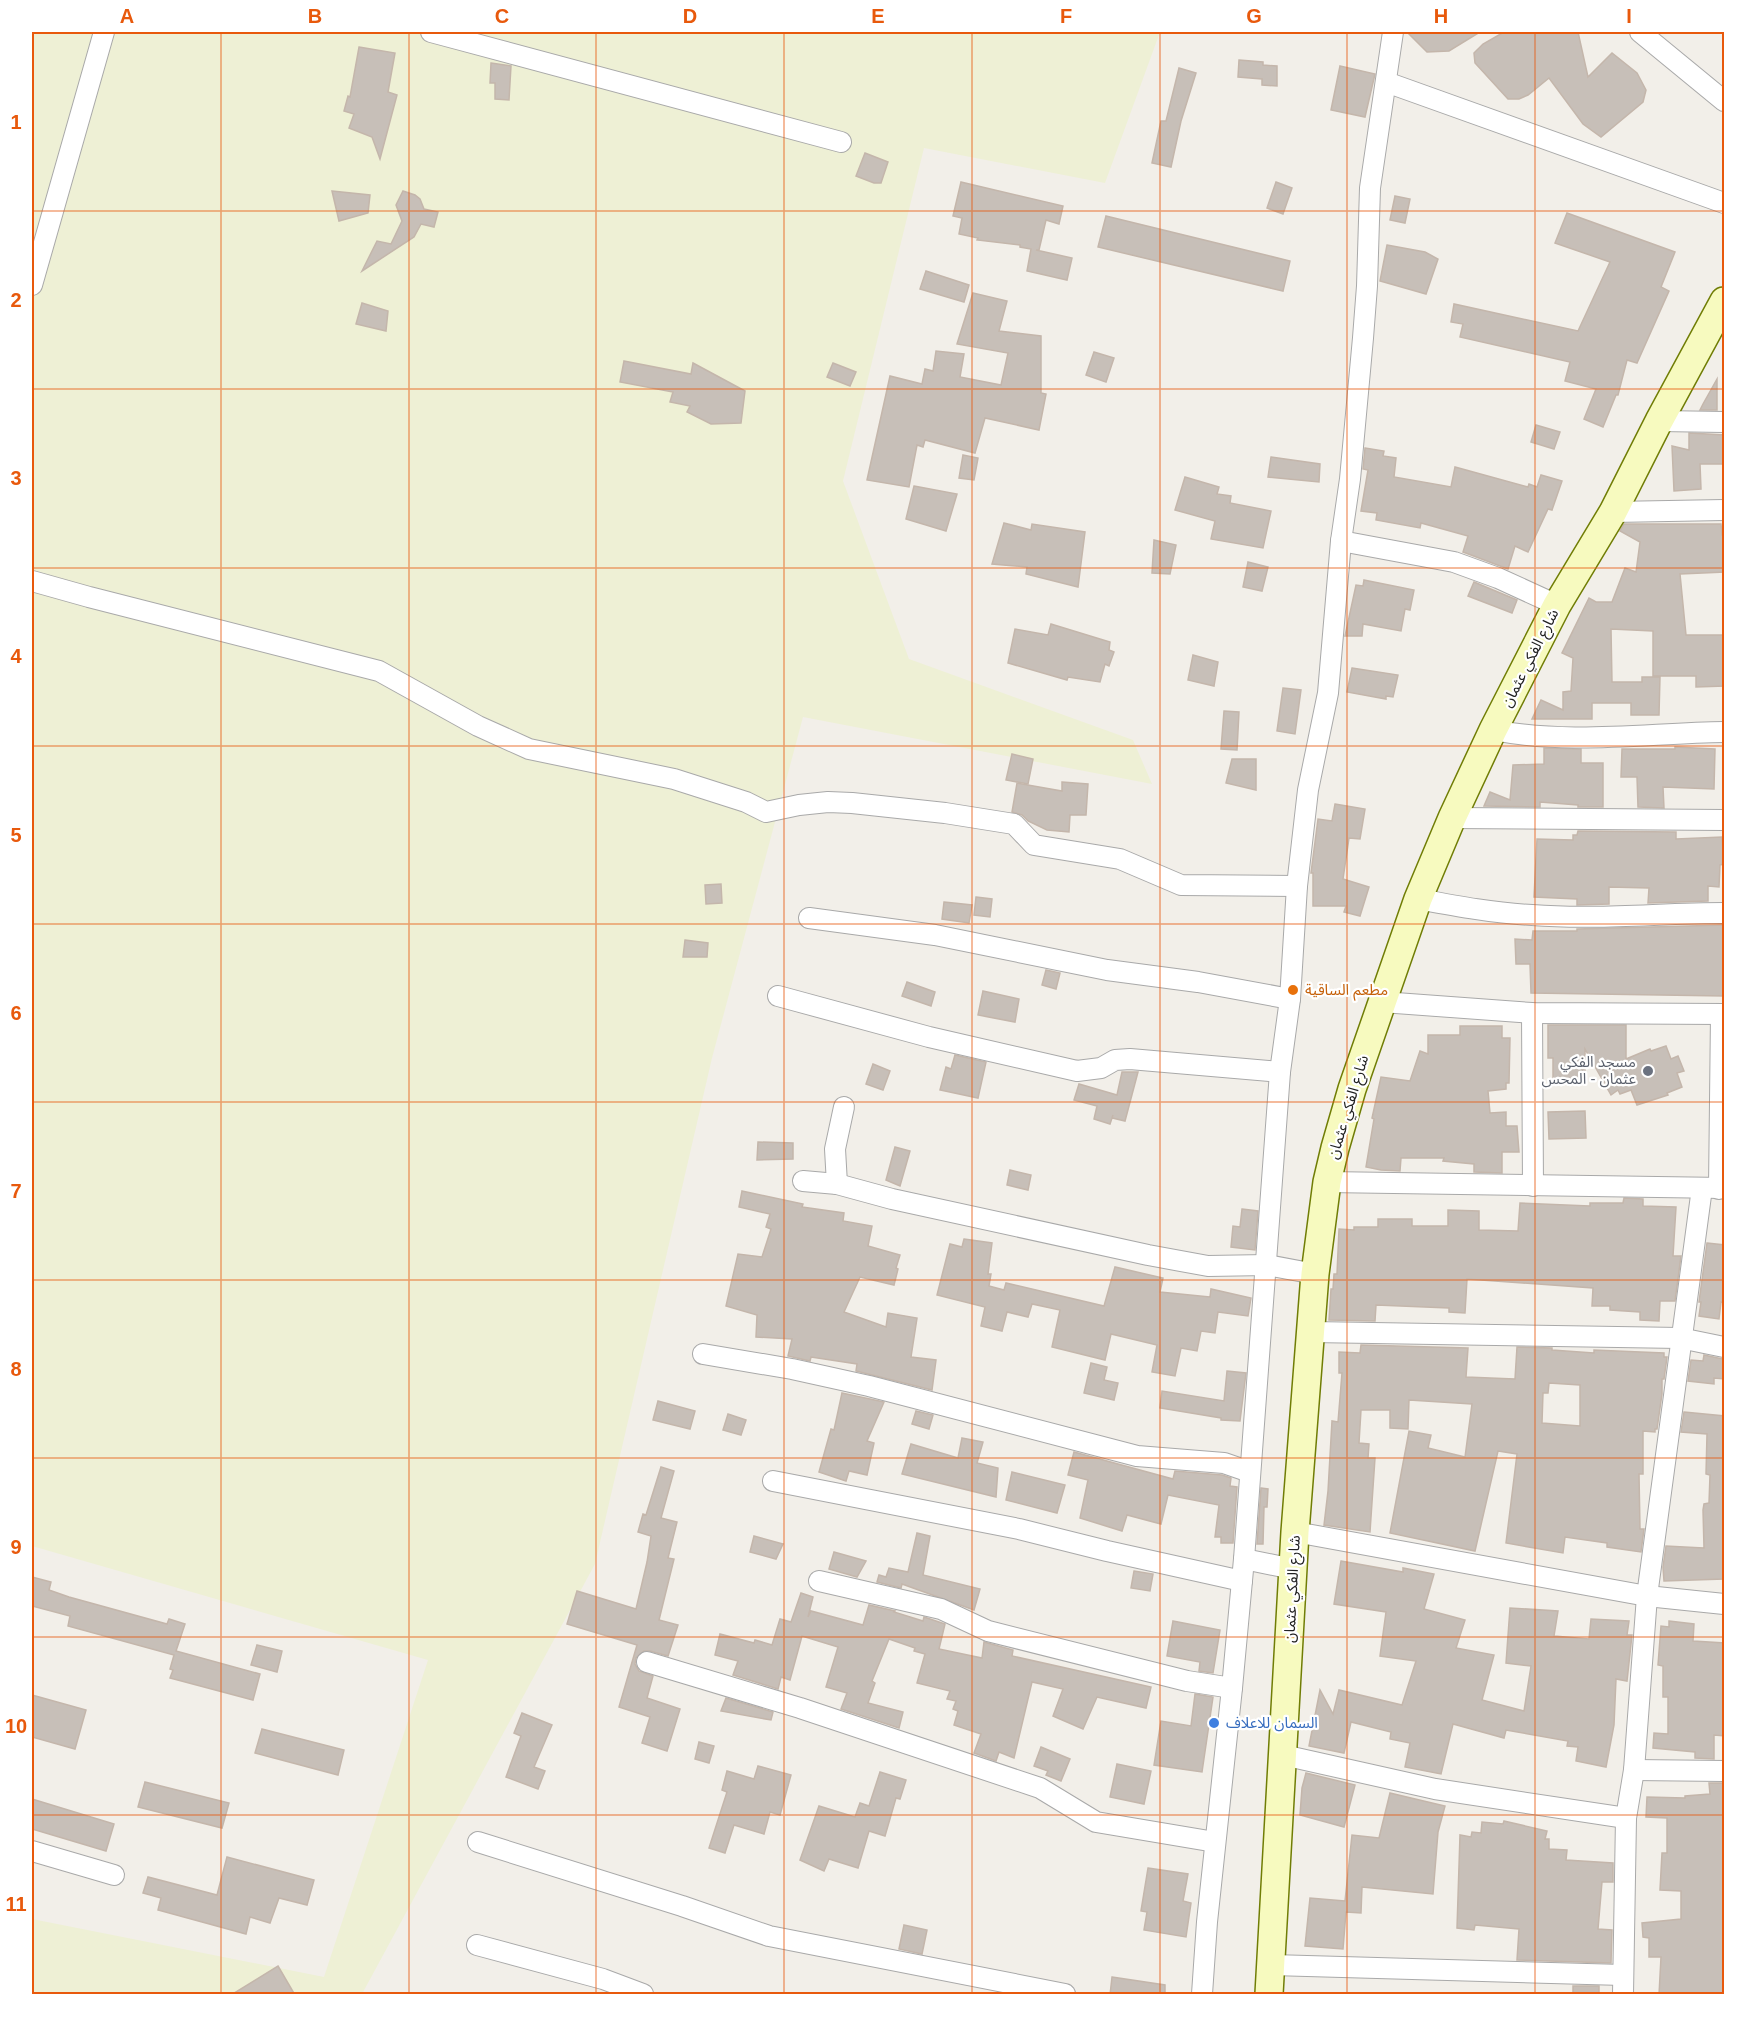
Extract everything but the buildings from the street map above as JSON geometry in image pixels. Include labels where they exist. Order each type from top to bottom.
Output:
[{"type":"street","points":[[32,285],[104,32]]},
{"type":"street","points":[[431,32],[841,142]]},
{"type":"street","points":[[1202,1995],[1207,1922],[1244,1559],[1280,1072],[1290,999],[1297,886],[1308,790],[1328,693],[1341,541],[1350,479],[1363,338],[1370,188],[1393,32]]},
{"type":"street","points":[[1640,32],[1725,101]]},
{"type":"street","points":[[1386,82],[1725,203]]},
{"type":"street","name":"شارع الفكي عثمان","points":[[1269,1995],[1295,1532],[1315,1274],[1327,1182],[1335,1148],[1352,1089],[1418,899],[1452,818],[1493,730],[1557,605],[1613,512],[1659,421],[1725,301]]},
{"type":"street","points":[[1659,421],[1725,422]]},
{"type":"street","points":[[1613,512],[1725,510]]},
{"type":"street","points":[[1341,541],[1454,562],[1498,578],[1557,605]]},
{"type":"street","points":[[32,581],[379,671],[478,726],[529,748],[674,779],[746,802],[766,812],[828,802],[945,813],[1014,824],[1034,845],[1120,859],[1181,885],[1297,886]]},
{"type":"street","points":[[1493,730],[1522,736],[1619,738],[1725,732]]},
{"type":"street","points":[[1452,818],[1725,820]]},
{"type":"street","points":[[1418,899],[1492,912],[1533,916],[1725,913]]},
{"type":"street","points":[[809,918],[935,935],[1107,970],[1198,982],[1290,999]]},
{"type":"street","points":[[778,996],[929,1037],[1077,1071],[1101,1068],[1115,1060],[1130,1059],[1280,1072]]},
{"type":"street","points":[[1382,1002],[1532,1013],[1723,1014],[1715,1188],[1680,1338],[1647,1596],[1634,1770],[1626,1818],[1623,1995]]},
{"type":"street","points":[[1532,1013],[1533,1186]]},
{"type":"street","points":[[837,1184],[835,1149],[844,1107]]},
{"type":"street","points":[[803,1181],[837,1184],[892,1199],[1148,1256],[1208,1266],[1267,1264],[1315,1274]]},
{"type":"street","points":[[1327,1182],[1715,1188]]},
{"type":"street","points":[[1311,1332],[1680,1338],[1725,1347]]},
{"type":"street","points":[[703,1354],[792,1369],[869,1386],[1137,1456],[1224,1463],[1250,1472]]},
{"type":"street","points":[[772,1481],[1019,1529],[1242,1581]]},
{"type":"street","points":[[1295,1532],[1647,1596],[1725,1604]]},
{"type":"street","points":[[1244,1559],[1293,1569]]},
{"type":"street","points":[[819,1581],[941,1609],[988,1631],[1177,1678],[1232,1688]]},
{"type":"street","points":[[647,1662],[800,1708],[1040,1788],[1096,1822],[1215,1842]]},
{"type":"street","points":[[1283,1755],[1435,1789],[1626,1818]]},
{"type":"street","points":[[1634,1770],[1725,1772]]},
{"type":"street","points":[[478,1842],[682,1906],[769,1936],[1065,1995]]},
{"type":"street","points":[[32,1851],[114,1875]]},
{"type":"street","points":[[477,1945],[603,1980],[643,1995]]},
{"type":"street","points":[[1272,1965],[1623,1975]]},
{"type":"green space","points":[[32,32],[1160,32],[1105,183],[924,148],[843,481],[909,659],[1133,740],[1152,784],[803,717],[712,1058],[595,1564],[362,1994],[32,1994],[32,1919],[324,1977],[428,1660],[32,1546]]},
{"type":"place","name":"مطعم الساقية","points":[[1293,990]]},
{"type":"place","name":"مسجد الفكي عثمان - المحس","points":[[1648,1071]]},
{"type":"place","name":"السمان للاعلاف","points":[[1214,1723]]}]
